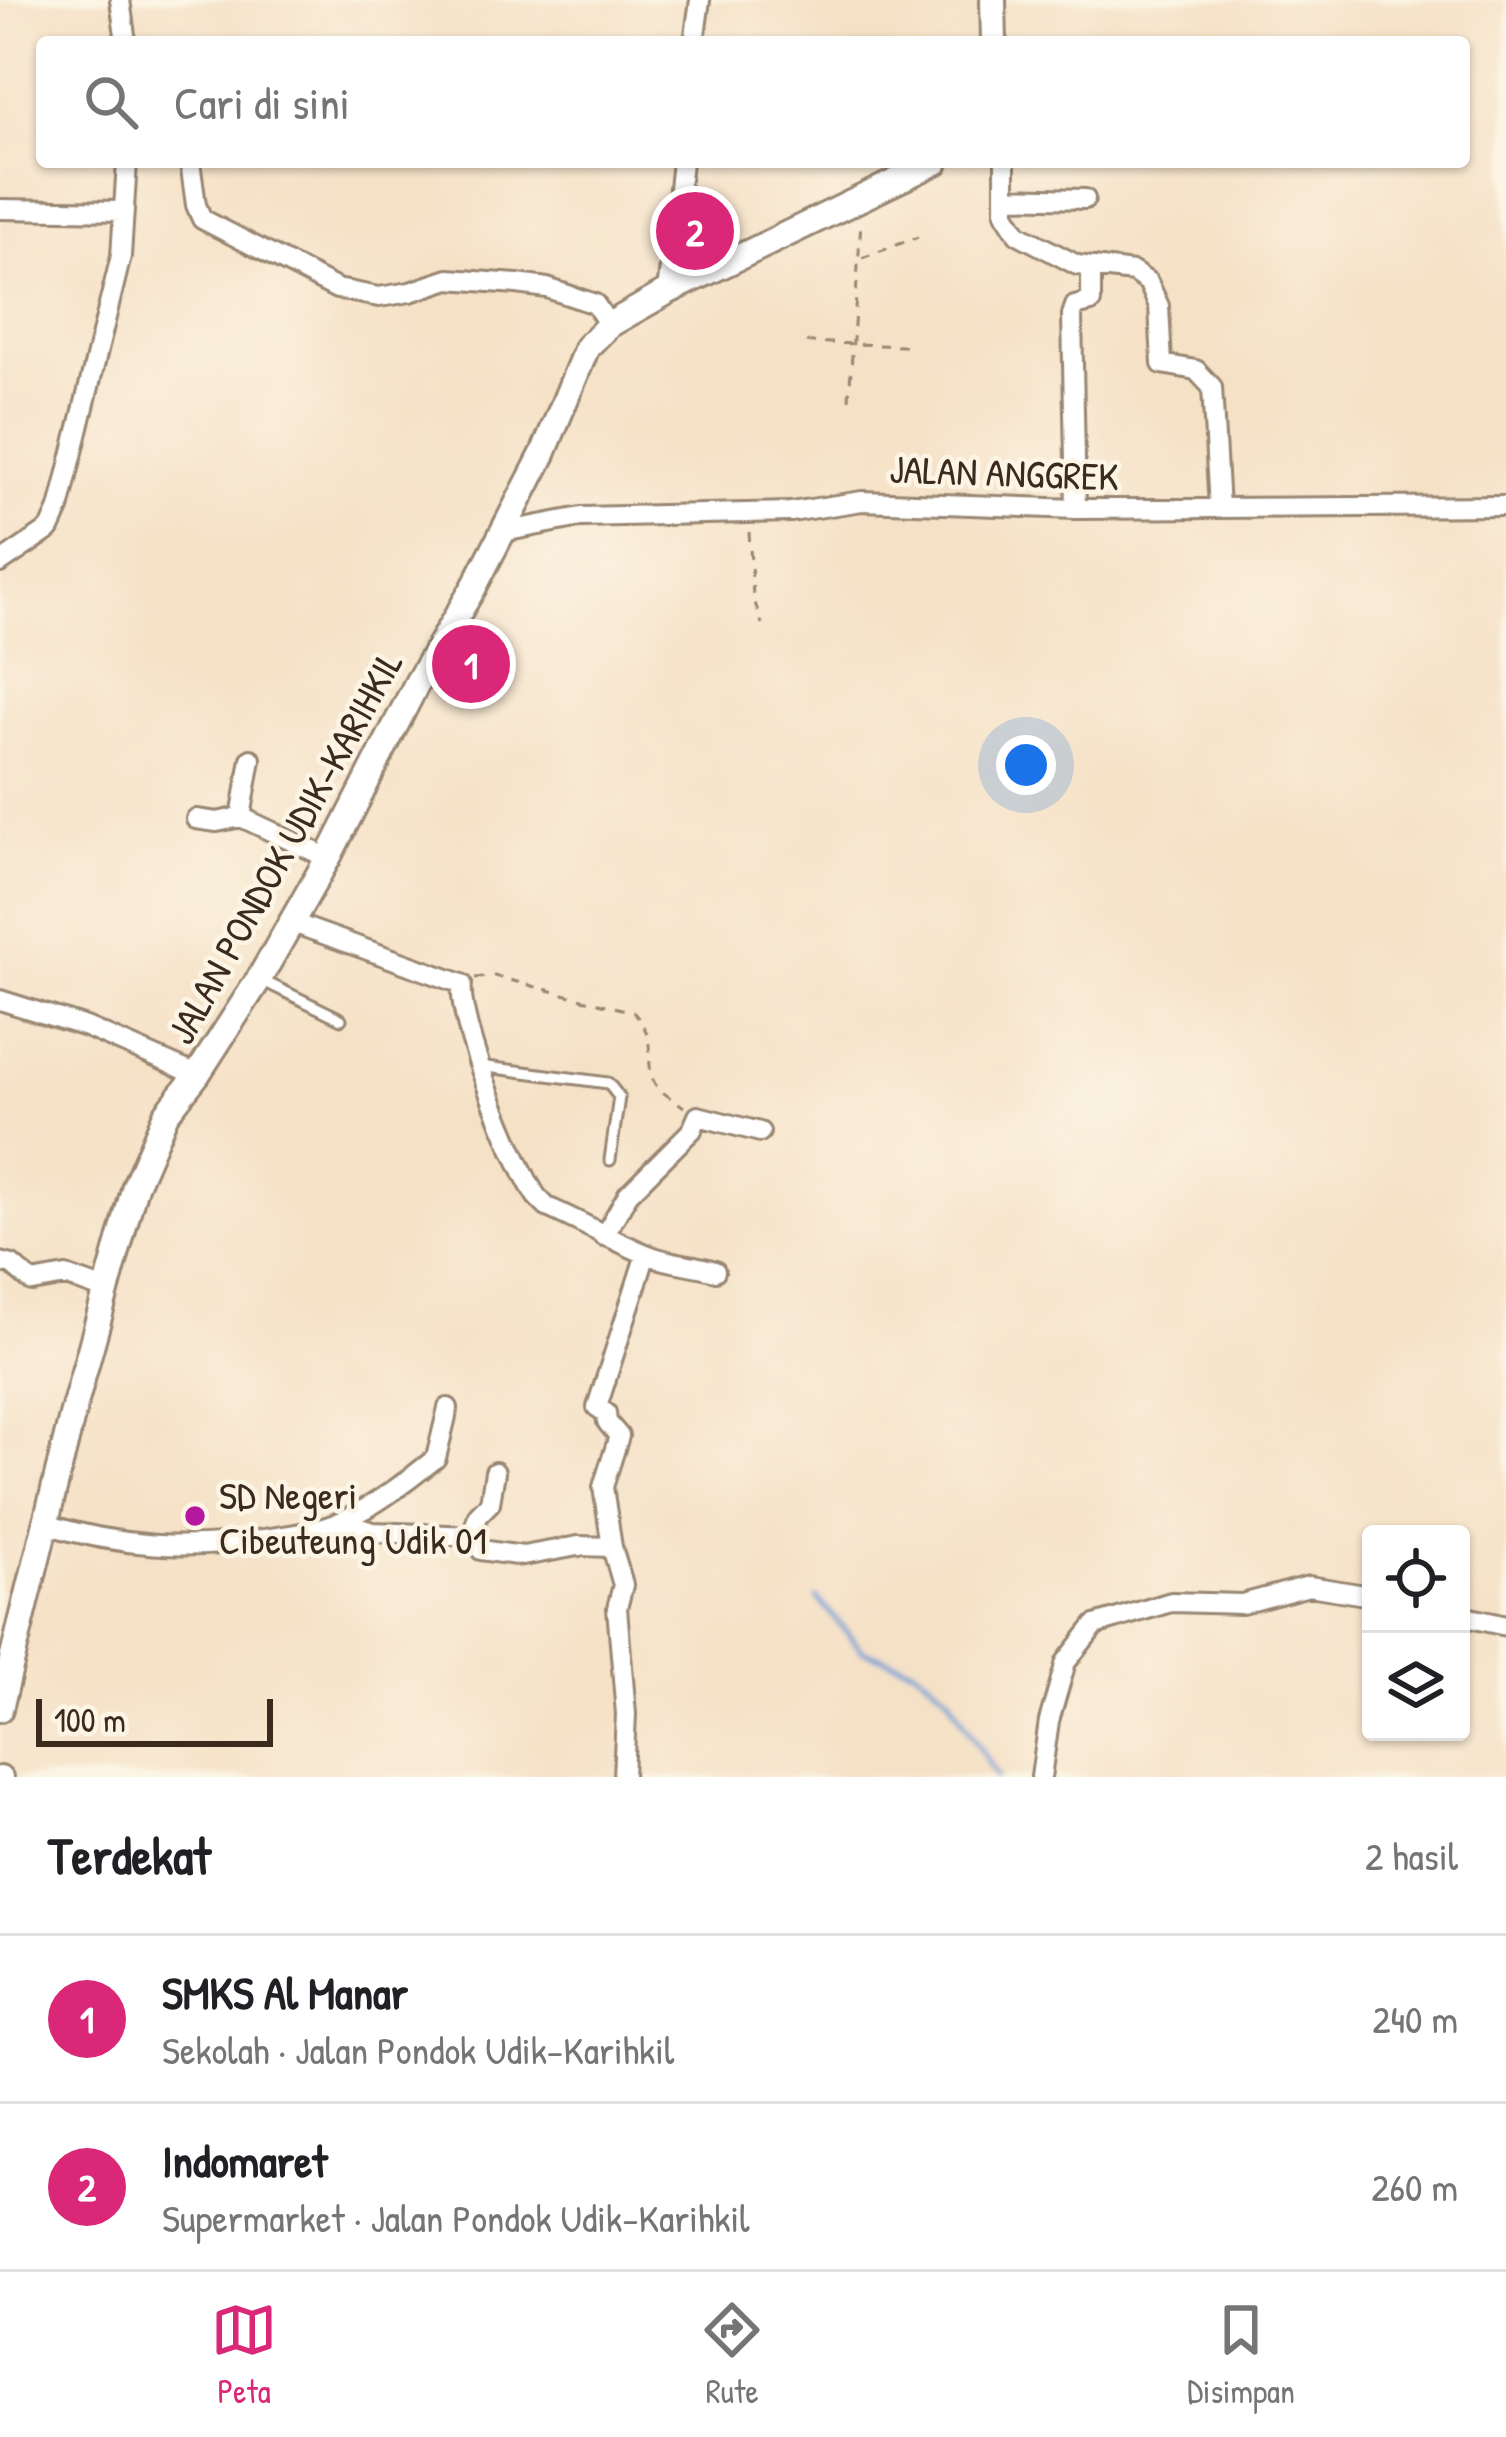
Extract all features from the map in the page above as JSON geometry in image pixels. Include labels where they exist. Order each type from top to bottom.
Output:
[{"type":"street","points":[[120,0],[126,36]]},
{"type":"street","points":[[695,36],[700,0]]},
{"type":"street","points":[[993,0],[994,36]]},
{"type":"street","points":[[0,562],[55,522],[121,256],[127,168]]},
{"type":"street","points":[[191,168],[197,211],[208,224],[337,289],[380,297],[448,279],[517,284],[595,304],[609,325]]},
{"type":"street","points":[[667,292],[681,168]]},
{"type":"street","name":"JALAN PONDOK UDIK–KARIHKIL","points":[[0,1709],[135,1186],[166,1114],[259,979],[328,858],[417,683],[543,454],[587,347],[609,325],[667,292],[923,168]]},
{"type":"street","points":[[1005,168],[1006,213],[1018,234],[1063,260],[1091,269],[1133,272],[1148,282],[1159,306],[1162,364],[1196,370],[1212,387],[1220,508]]},
{"type":"street","points":[[1005,197],[1084,199]]},
{"type":"street","points":[[0,208],[123,211]]},
{"type":"street","points":[[1076,509],[1072,315],[1075,306],[1091,302],[1091,269]]},
{"type":"street","name":"JALAN ANGGREK","points":[[503,532],[581,517],[790,512],[862,501],[1076,509],[1506,506]]},
{"type":"street","points":[[242,817],[251,759]]},
{"type":"street","points":[[196,819],[217,822],[242,817],[328,858]]},
{"type":"street","points":[[290,922],[462,984],[461,1007],[479,1066],[537,1197],[547,1207],[646,1254],[677,1265],[715,1270]]},
{"type":"street","points":[[0,1000],[86,1027],[197,1075]]},
{"type":"street","points":[[604,1236],[628,1194],[692,1130],[698,1117],[760,1132]]},
{"type":"street","points":[[623,1777],[626,1714],[616,1608],[623,1585],[603,1486],[619,1436],[607,1422],[606,1412],[596,1407],[646,1254]]},
{"type":"street","points":[[0,1262],[12,1265],[32,1282],[66,1276],[108,1291]]},
{"type":"street","points":[[45,1524],[105,1541],[192,1548],[309,1532],[372,1505],[436,1458],[448,1408]]},
{"type":"street","points":[[495,1472],[490,1503],[478,1515],[472,1536],[476,1548],[523,1556],[578,1546],[612,1547]]},
{"type":"street","points":[[340,1522],[373,1532],[472,1536]]},
{"type":"street","points":[[1041,1777],[1049,1721],[1066,1661],[1094,1625],[1172,1602],[1242,1604],[1310,1586],[1362,1594]]},
{"type":"street","points":[[1470,1618],[1506,1626]]},
{"type":"lane","points":[[259,979],[341,1019]]},
{"type":"lane","points":[[479,1066],[608,1083],[619,1096],[610,1160]]},
{"type":"path","points":[[849,399],[861,196]]},
{"type":"path","points":[[860,259],[918,237]]},
{"type":"path","points":[[806,342],[905,346]]},
{"type":"path","points":[[749,513],[753,597],[762,624]]},
{"type":"path","points":[[462,984],[471,978],[494,976],[633,1012],[647,1027],[653,1080],[659,1090],[698,1117]]},
{"type":"building","points":[[690,209],[711,211],[706,253],[685,251]]},
{"type":"waterway","points":[[817,1598],[863,1651],[914,1668],[948,1695],[997,1777]]},
{"type":"place","name":"Indomaret","points":[[695,231]]},
{"type":"place","name":"SMKS Al Manar","points":[[471,664]]},
{"type":"place","name":"SD Negeri Cibeuteung Udik 01","points":[[195,1516]]}]
